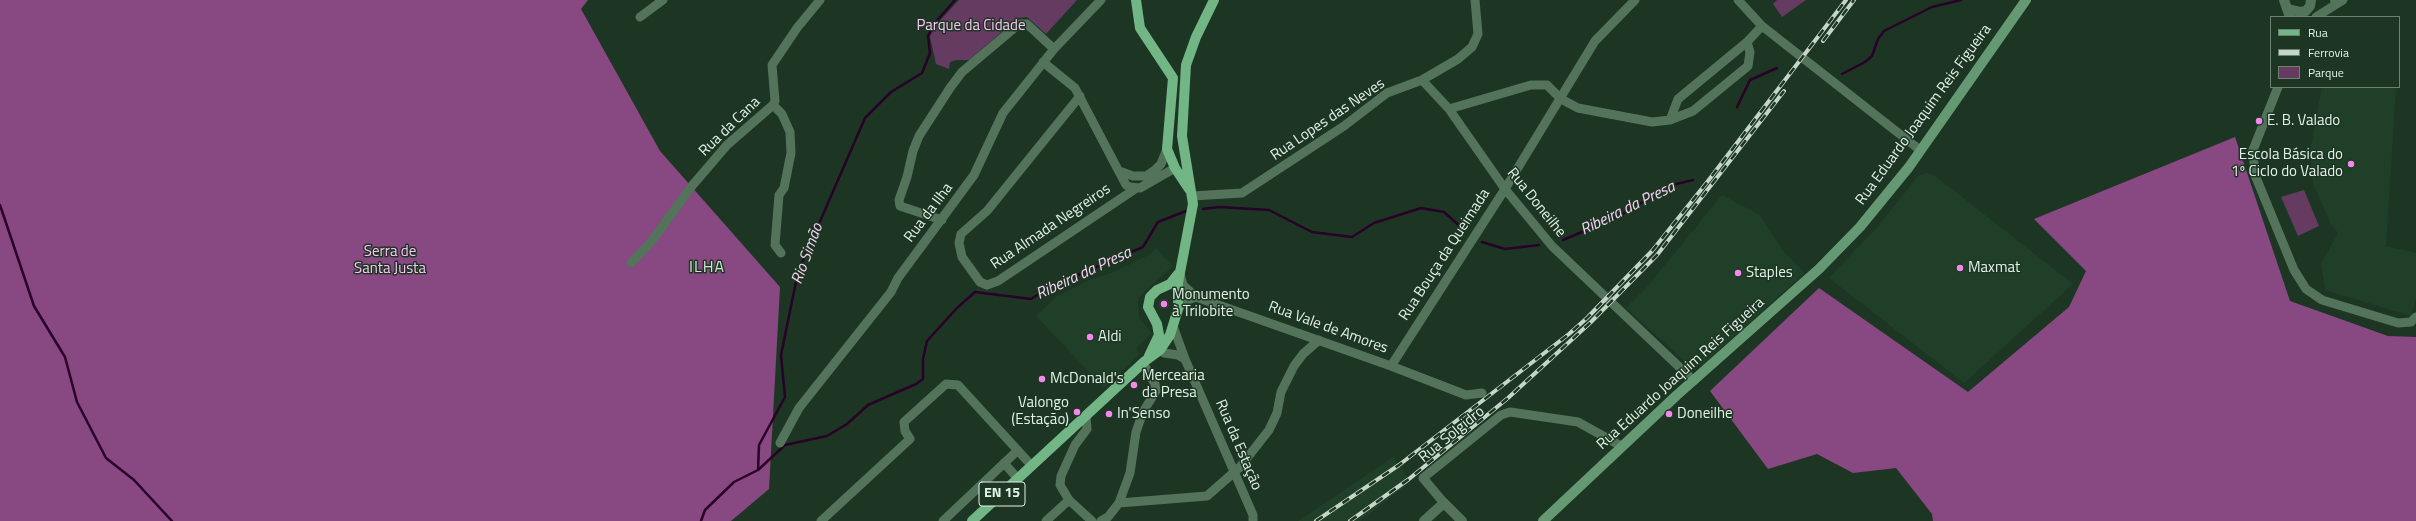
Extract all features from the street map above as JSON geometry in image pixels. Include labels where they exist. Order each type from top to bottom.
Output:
[{"type":"main road","points":[[1136,0],[1140,28],[1173,78],[1167,149],[1175,168],[1192,196]]},
{"type":"main road","points":[[1175,168],[1180,158],[1185,74],[1196,37],[1214,0]]},
{"type":"main road","name":"Rua Eduardo Joaquim Reis Figueira","points":[[1543,521],[1621,446],[1819,269],[1887,195],[2026,0]]},
{"type":"main road","points":[[1173,78],[1178,80],[1185,74]]},
{"type":"main road","points":[[1032,466],[1144,362],[1160,352],[1173,326],[1180,270],[1192,212],[1192,196],[1182,136]]},
{"type":"main road","points":[[1144,362],[1157,340],[1155,320],[1148,307],[1150,297],[1157,290],[1174,281],[1180,270]]},
{"type":"main road","points":[[1162,288],[1177,302]]},
{"type":"main road","points":[[1155,320],[1162,320],[1172,317],[1177,302]]},
{"type":"main road","name":"EN 15","points":[[972,521],[1032,466]]},
{"type":"street","points":[[640,17],[663,0]]},
{"type":"street","name":"Rua da Cana","points":[[631,263],[651,242],[691,187],[727,145],[773,105],[775,101],[772,65],[797,28],[820,0]]},
{"type":"street","name":"Rua da Ilha","points":[[780,443],[799,408],[891,292],[898,278],[974,175],[1003,113],[1054,49],[1101,0]]},
{"type":"street","name":"Rua Lopes das Neves","points":[[1192,196],[1242,193],[1344,126],[1387,93],[1422,80],[1472,47],[1478,34],[1475,0]]},
{"type":"street","name":"Rua Bouça da Queimada","points":[[1391,366],[1505,189],[1595,41],[1636,0]]},
{"type":"street","points":[[1738,0],[1762,26],[1920,150]]},
{"type":"street","points":[[2287,9],[2306,11],[2310,6],[2311,0]]},
{"type":"street","points":[[2335,0],[2342,0]]},
{"type":"street","points":[[2318,16],[2342,0]]},
{"type":"street","points":[[942,220],[900,206],[899,200],[908,177],[912,152],[919,136],[950,88],[962,72],[1019,24],[1027,24],[1054,49]]},
{"type":"street","points":[[1670,120],[1678,99],[1747,42],[1762,26]]},
{"type":"street","points":[[1448,109],[1531,85],[1547,85],[1561,99],[1578,108],[1652,122],[1670,120],[1693,111],[1748,66],[1750,52],[1747,42]]},
{"type":"street","points":[[1043,62],[1075,88],[1126,185],[1135,188],[1146,186],[1175,168]]},
{"type":"street","name":"Rua Doneilhe","points":[[1422,80],[1448,109],[1505,189],[1552,246],[1694,381]]},
{"type":"street","points":[[2278,88],[2253,150],[2255,174],[2294,270],[2306,289],[2322,300],[2398,323],[2411,322],[2416,317]]},
{"type":"street","name":"Rua Almada Negreiros","points":[[1080,96],[987,211],[961,234],[959,243],[962,257],[980,282],[987,285],[998,281],[1135,188]]},
{"type":"street","points":[[773,105],[782,114],[790,132],[790,153],[784,188],[779,195],[775,245],[781,253]]},
{"type":"street","points":[[1119,171],[1133,176],[1146,176],[1161,164],[1167,149]]},
{"type":"street","points":[[1180,270],[1183,286],[1194,296]]},
{"type":"street","points":[[1177,302],[1194,296]]},
{"type":"street","points":[[1177,302],[1185,301],[1194,296]]},
{"type":"street","name":"Rua Vale de Amores","points":[[1194,296],[1391,366],[1466,395],[1482,393]]},
{"type":"street","points":[[1155,320],[1163,335],[1159,344],[1160,352],[1173,354],[1185,359]]},
{"type":"street","name":"Rua da Estação","points":[[1173,326],[1179,345],[1253,515],[1253,521]]},
{"type":"street","points":[[1119,503],[1207,496],[1234,470],[1240,467],[1269,430],[1277,413],[1281,392],[1294,366],[1303,354],[1319,340]]},
{"type":"street","points":[[1173,354],[1179,345]]},
{"type":"street","points":[[1101,521],[1108,517],[1119,503],[1130,473],[1136,432],[1143,412],[1156,391],[1155,384],[1144,362]]},
{"type":"street","points":[[821,521],[910,438],[905,431],[904,422],[946,384],[958,385],[1032,466]]},
{"type":"street","name":"Rua Solgidro","points":[[1444,503],[1424,478],[1501,415],[1510,412],[1578,422],[1621,446]]},
{"type":"street","points":[[1086,417],[1087,429],[1075,445],[1061,476],[1060,485],[1069,500],[1092,521]]},
{"type":"street","points":[[943,521],[1017,451]]},
{"type":"street","points":[[1004,463],[1018,479]]},
{"type":"street","points":[[1046,521],[1069,500]]},
{"type":"street","points":[[1424,521],[1444,503],[1462,521]]},
{"type":"shaded area","name":"Escola Básica do 1º Ciclo do Valado","points":[[2322,88],[2396,88],[2386,246],[2416,253],[2416,299],[2411,316],[2325,290],[2321,264],[2338,233],[2331,224],[2313,184],[2310,151]]},
{"type":"shaded area","points":[[1926,173],[1934,175],[2073,284],[1964,383],[1829,278],[1880,224],[1918,176]]},
{"type":"shaded area","points":[[1722,195],[1760,215],[1781,248],[1805,273],[1703,364],[1696,367],[1690,366],[1626,308],[1647,287]]},
{"type":"shaded area","points":[[1156,248],[1173,266],[1138,298],[1139,318],[1152,333],[1136,348],[1140,354],[1104,388],[1036,316],[1056,297],[1090,280],[1114,272],[1147,256]]},
{"type":"shaded area","points":[[1393,457],[1411,482],[1360,521],[1298,521]]},
{"type":"green space","name":"Serra de Santa Justa","points":[[0,0],[588,0],[581,9],[660,151],[780,287],[769,489],[731,521],[0,521]]},
{"type":"green space","name":"Parque da Cidade","points":[[959,0],[1077,0],[1046,34],[1027,17],[1018,18],[969,60],[956,60],[950,62],[949,69],[936,64],[930,37],[934,27]]},
{"type":"green space","points":[[1777,0],[1806,0],[1782,17],[1773,4]]},
{"type":"green space","points":[[2235,137],[2290,301],[2388,336],[2416,337],[2416,521],[1933,521],[1932,514],[1896,468],[1853,473],[1817,454],[1768,469],[1710,391],[1819,288],[1968,392],[2069,307],[2086,271],[2034,219]]},
{"type":"green space","points":[[2304,190],[2319,226],[2298,236],[2281,197]]},
{"type":"green space","points":[[1162,299],[1166,299],[1168,300],[1168,308],[1162,309],[1159,306],[1159,302]]},
{"type":"waterway","name":"Rio Simão","points":[[701,521],[705,510],[734,482],[758,470],[759,445],[785,397],[781,355],[798,272],[865,118],[891,92],[922,73],[930,53],[928,36],[934,24],[955,0]]},
{"type":"waterway","name":"Ribeira da Presa","points":[[1842,74],[1865,62],[1872,56],[1878,39],[1884,31],[1932,7],[1961,0]]},
{"type":"waterway","name":"Ribeira da Presa","points":[[1737,107],[1750,80],[1777,68]]},
{"type":"waterway","name":"Ribeira da Presa","points":[[1563,240],[1619,216],[1672,185],[1693,180]]},
{"type":"waterway","points":[[0,205],[34,306],[65,357],[77,402],[106,458],[134,480],[172,521]]},
{"type":"waterway","name":"Ribeira da Presa","points":[[1203,209],[1219,207],[1269,210],[1312,232],[1352,237],[1374,223],[1421,208],[1444,212],[1463,229]]},
{"type":"waterway","name":"Ribeira da Presa","points":[[758,470],[785,445],[827,436],[847,424],[868,405],[916,384],[923,379],[923,359],[927,341],[957,308],[975,292],[1031,299],[1052,286],[1143,247],[1158,222],[1186,211]]},
{"type":"waterway","name":"Ribeira da Presa","points":[[1482,242],[1505,249],[1539,245]]},
{"type":"railway","points":[[1316,521],[1399,465],[1569,334],[1587,318],[1652,251],[1708,181],[1846,0]]},
{"type":"railway","points":[[1823,41],[1854,0]]},
{"type":"railway","points":[[1350,521],[1409,479],[1508,398],[1591,322],[1657,255],[1784,91]]},
{"type":"place","name":"E. B. Valado","points":[[2259,121]]},
{"type":"place","name":"Escola Básica do 1º Ciclo do Valado","points":[[2351,164]]},
{"type":"place","name":"Maxmat","points":[[1960,268]]},
{"type":"place","name":"Staples","points":[[1738,273]]},
{"type":"place","name":"Monumento à Trilobite","points":[[1164,304]]},
{"type":"place","name":"Aldi","points":[[1090,337]]},
{"type":"place","name":"McDonald's","points":[[1042,379]]},
{"type":"place","name":"Mercearia da Presa","points":[[1134,385]]},
{"type":"place","name":"Valongo (Estação)","points":[[1077,412]]},
{"type":"place","name":"In'Senso","points":[[1109,414]]},
{"type":"place","name":"Doneilhe","points":[[1669,414]]},
{"type":"district","name":"ILHA","points":[[707,268]]}]
